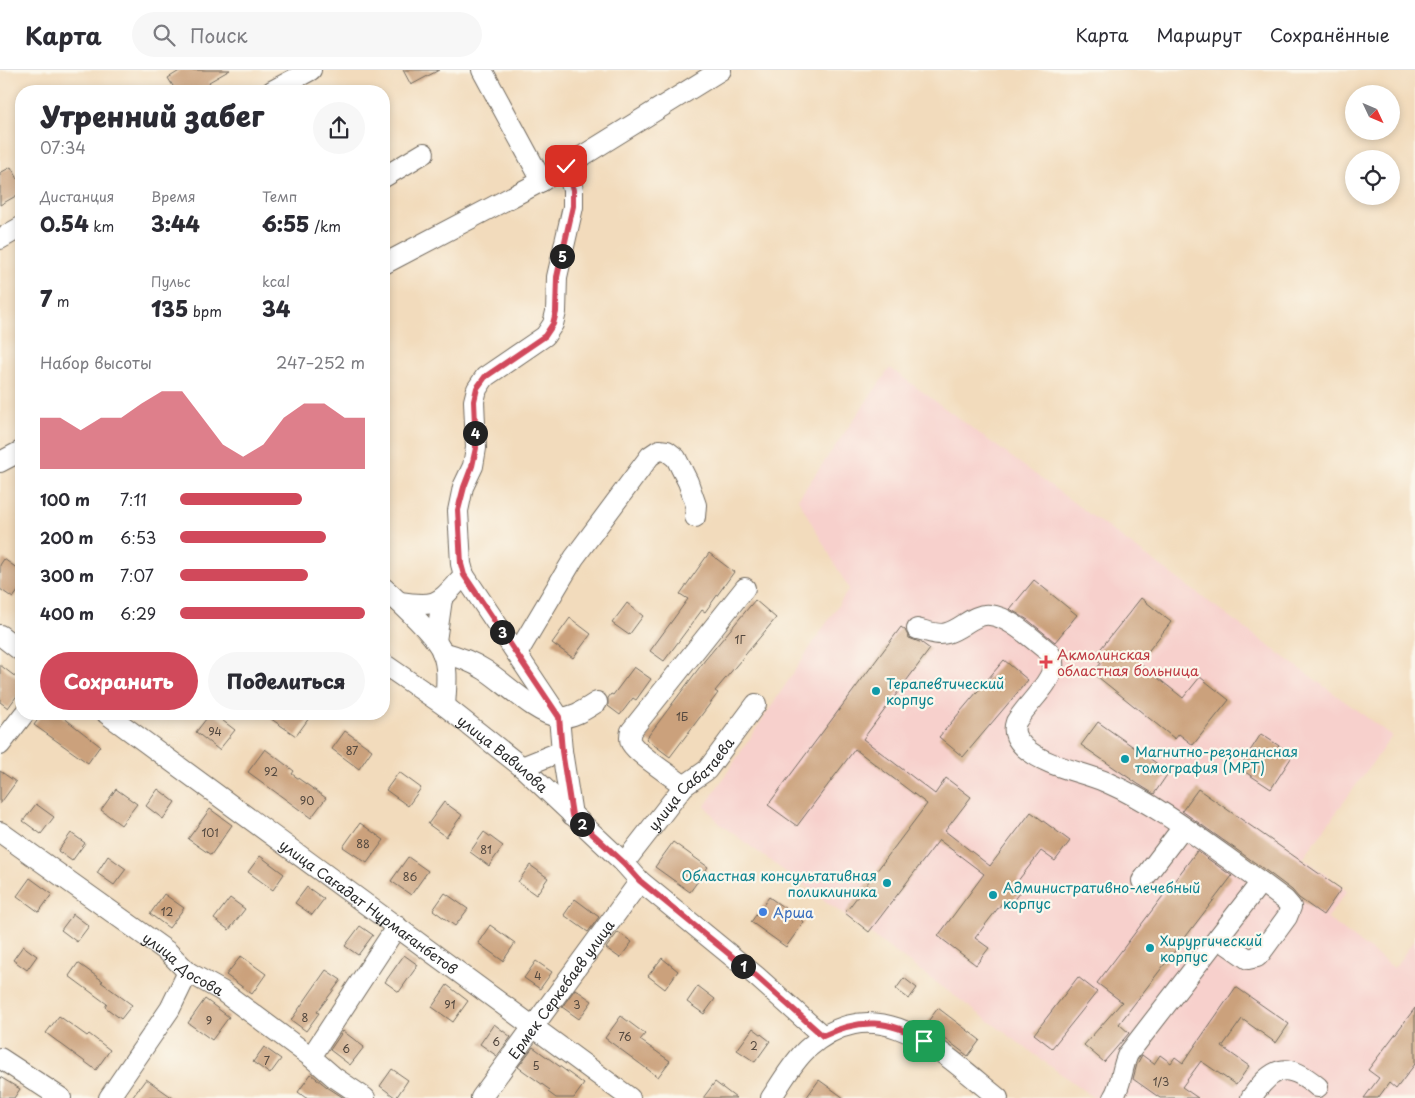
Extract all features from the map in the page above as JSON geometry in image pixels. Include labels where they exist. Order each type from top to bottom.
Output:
[{"type":"street","points":[[283,85],[311,70]]},
{"type":"street","points":[[482,70],[542,181]]},
{"type":"street","points":[[390,261],[542,181],[721,70]]},
{"type":"street","points":[[390,174],[424,154]]},
{"type":"street","points":[[566,166],[573,190],[573,206],[557,277],[556,312],[553,324],[545,336],[485,377],[477,388],[474,401],[476,448],[458,510],[461,564],[464,575],[559,717],[572,815]]},
{"type":"street","points":[[0,239],[15,230]]},
{"type":"street","points":[[517,654],[574,558],[650,456],[660,450],[667,451],[676,458],[688,482],[696,505],[695,517]]},
{"type":"street","points":[[0,462],[15,454]]},
{"type":"street","points":[[399,602],[424,605],[434,603],[442,599],[464,575]]},
{"type":"street","points":[[684,786],[631,743],[631,731],[745,588]]},
{"type":"street","points":[[390,594],[439,646],[484,670],[543,712],[559,717],[570,716],[585,710],[597,702]]},
{"type":"street","points":[[442,599],[439,646],[446,673],[445,706]]},
{"type":"street","points":[[917,629],[940,634],[948,633],[978,616],[988,614],[1007,620],[1049,652],[1053,658],[1053,667],[1047,681],[1016,722],[1013,729],[1020,743],[1046,761],[1106,782],[1141,800],[1261,882],[1285,900],[1291,907],[1287,917],[1257,957],[1248,958],[1218,938]]},
{"type":"street","points":[[0,635],[15,646]]},
{"type":"street","name":"улица Вавилова","points":[[390,668],[445,706],[522,767],[624,863],[640,881],[756,976],[823,1036]]},
{"type":"street","name":"улица Сабатаева","points":[[624,863],[684,786],[707,770],[756,704]]},
{"type":"street","points":[[0,745],[19,720]]},
{"type":"street","name":"улица Сағадат Нұрмағанбетов","points":[[115,720],[630,1098]]},
{"type":"street","points":[[522,767],[562,751]]},
{"type":"street","points":[[1142,881],[1183,827]]},
{"type":"street","name":"улица Досова","points":[[0,832],[168,952],[188,972],[222,991],[311,1057],[334,1077],[365,1098]]},
{"type":"street","name":"Ермек Серкебаев улица","points":[[481,1098],[640,881]]},
{"type":"street","points":[[1113,1098],[1118,1089],[1121,1073],[1128,1054],[1261,882]]},
{"type":"street","points":[[311,1057],[397,926]]},
{"type":"street","points":[[109,1098],[170,1009],[188,972]]},
{"type":"street","points":[[771,1098],[797,1060],[823,1036],[838,1028],[869,1023],[896,1026],[909,1031],[998,1098]]},
{"type":"street","points":[[0,1058],[61,1098]]},
{"type":"street","points":[[1251,1098],[1263,1080],[1282,1071],[1299,1073],[1318,1087]]},
{"type":"shaded area","name":"Акмолинская областная больница","points":[[890,368],[1392,736],[1303,858],[1347,891],[1327,918],[1394,968],[1415,939],[1415,1098],[1094,1098],[720,824],[705,806],[849,589],[798,499]]},
{"type":"building","points":[[181,70],[230,70],[209,82],[210,85],[172,85],[168,78]]},
{"type":"building","points":[[403,70],[439,70],[411,85]]},
{"type":"building","points":[[11,167],[15,174],[15,196],[0,205],[0,173]]},
{"type":"building","points":[[709,553],[734,572],[705,612],[702,610],[664,661],[650,651],[688,599],[680,594]]},
{"type":"building","points":[[4,559],[15,567],[15,595],[13,598],[0,589],[0,565]]},
{"type":"building","points":[[1034,580],[1077,615],[1055,642],[1028,620],[1010,609]]},
{"type":"building","points":[[1141,598],[1171,622],[1139,663],[1183,698],[1200,677],[1229,700],[1193,745],[1179,734],[1175,739],[1093,673],[1101,663],[1094,657]]},
{"type":"building","points":[[755,600],[776,618],[715,691],[718,693],[670,757],[646,739],[705,660]]},
{"type":"building","points":[[627,603],[643,616],[629,635],[612,623]]},
{"type":"building","points":[[570,618],[591,634],[573,658],[552,643]]},
{"type":"building","points":[[901,627],[909,638],[922,643],[930,649],[863,739],[935,794],[946,778],[971,797],[945,831],[990,866],[1031,812],[1070,841],[1055,861],[1041,851],[1017,882],[1024,887],[1008,907],[1002,903],[975,938],[989,948],[976,965],[938,936],[984,874],[939,840],[869,932],[845,913],[927,804],[855,749],[797,826],[768,805]]},
{"type":"building","points":[[1004,660],[1028,680],[963,757],[939,737]]},
{"type":"building","points":[[0,665],[15,676],[15,698],[8,708],[0,702]]},
{"type":"building","points":[[634,667],[651,679],[636,700],[633,698],[620,715],[608,706],[608,698],[611,694],[613,695]]},
{"type":"building","points":[[38,720],[67,720],[100,746],[88,763],[34,725]]},
{"type":"building","points":[[205,720],[222,720],[235,730],[219,750],[196,732]]},
{"type":"building","points":[[273,720],[308,720],[296,736]]},
{"type":"building","name":"Магнитно-резонансная томография (МРТ)","points":[[1098,722],[1169,772],[1154,794],[1081,745]]},
{"type":"building","points":[[345,731],[372,750],[359,769],[332,749]]},
{"type":"building","points":[[1261,734],[1293,755],[1271,789],[1239,768]]},
{"type":"building","points":[[265,749],[294,771],[292,774],[326,798],[311,818],[248,772]]},
{"type":"building","points":[[0,771],[16,782],[0,804]]},
{"type":"building","points":[[399,772],[421,788],[408,806],[386,790]]},
{"type":"building","points":[[116,789],[137,804],[121,825],[101,810]]},
{"type":"building","points":[[158,789],[175,802],[163,819],[146,806]]},
{"type":"building","points":[[1198,789],[1341,889],[1323,915],[1268,872],[1182,811]]},
{"type":"building","points":[[444,802],[462,815],[446,837],[428,824]]},
{"type":"building","points":[[36,804],[54,817],[41,834],[23,821]]},
{"type":"building","points":[[210,809],[232,825],[211,855],[188,839]]},
{"type":"building","points":[[360,823],[384,840],[367,863],[343,847]]},
{"type":"building","points":[[484,832],[503,846],[489,866],[470,852]]},
{"type":"building","points":[[71,833],[85,843],[72,861],[58,851]]},
{"type":"building","points":[[673,842],[708,867],[690,892],[655,867]]},
{"type":"building","name":"Хирургический корпус","points":[[1197,851],[1232,876],[1119,1024],[1129,1033],[1104,1062],[1084,1045],[1122,1002],[1097,983]]},
{"type":"building","points":[[108,856],[126,869],[114,885],[97,873]]},
{"type":"building","points":[[260,856],[284,874],[273,890],[248,872]]},
{"type":"building","points":[[408,857],[428,871],[411,895],[391,881]]},
{"type":"building","points":[[530,865],[548,878],[536,895],[518,882]]},
{"type":"building","points":[[30,878],[52,894],[39,912],[17,896]]},
{"type":"building","points":[[307,887],[324,899],[312,915],[295,903]]},
{"type":"building","points":[[445,893],[468,909],[455,926],[433,910]]},
{"type":"building","points":[[164,894],[184,908],[169,928],[150,914]]},
{"type":"building","points":[[769,897],[804,922],[786,947],[751,922]]},
{"type":"building","points":[[230,898],[245,909],[229,930],[214,919]]},
{"type":"building","points":[[575,899],[599,917],[588,932],[564,915]]},
{"type":"building","points":[[73,914],[89,926],[77,942],[61,930]]},
{"type":"building","points":[[490,925],[515,943],[503,961],[478,943]]},
{"type":"building","points":[[360,926],[373,935],[358,955],[345,946]]},
{"type":"building","points":[[618,932],[632,942],[620,958],[606,948]]},
{"type":"building","points":[[23,946],[37,956],[27,970],[13,960]]},
{"type":"building","points":[[404,955],[418,965],[399,992],[385,982]]},
{"type":"building","points":[[241,956],[266,974],[252,994],[226,975]]},
{"type":"building","points":[[662,958],[678,971],[665,989],[648,976]]},
{"type":"building","points":[[536,961],[552,972],[540,989],[524,978]]},
{"type":"building","points":[[78,963],[132,1005],[121,1019],[105,1007],[107,1004],[69,976]]},
{"type":"building","points":[[326,970],[341,980],[317,1012],[319,1013],[306,1031],[291,1020]]},
{"type":"building","points":[[1078,977],[1097,992],[1052,1048],[1034,1034]]},
{"type":"building","points":[[904,978],[917,988],[909,999],[896,989]]},
{"type":"building","points":[[447,985],[468,1001],[453,1022],[432,1007]]},
{"type":"building","points":[[698,986],[715,999],[704,1014],[687,1002]]},
{"type":"building","points":[[1236,987],[1289,1024],[1276,1043],[1242,1019],[1222,1047],[1249,1066],[1236,1085],[1201,1061],[1182,1087],[1198,1098],[1160,1098],[1133,1079],[1137,1064],[1142,1055],[1154,1064],[1160,1055],[1171,1063],[1175,1057],[1183,1063]]},
{"type":"building","points":[[575,989],[592,1001],[579,1019],[562,1007]]},
{"type":"building","points":[[205,999],[229,1017],[212,1040],[188,1023]]},
{"type":"building","points":[[938,1008],[980,1040],[968,1056],[926,1024]]},
{"type":"building","points":[[1415,1008],[1415,1064],[1396,1089],[1389,1083],[1378,1098],[1364,1098],[1379,1078],[1368,1070]]},
{"type":"building","points":[[59,1016],[87,1036],[89,1034],[110,1050],[96,1070],[46,1033]]},
{"type":"building","points":[[621,1016],[645,1034],[640,1040],[670,1061],[658,1077],[605,1038]]},
{"type":"building","points":[[494,1024],[511,1037],[497,1056],[480,1044]]},
{"type":"building","points":[[753,1028],[770,1041],[755,1062],[737,1050]]},
{"type":"building","points":[[343,1031],[364,1047],[350,1065],[330,1050]]},
{"type":"building","points":[[264,1047],[281,1059],[270,1074],[253,1062]]},
{"type":"building","points":[[533,1047],[584,1084],[574,1098],[556,1098],[548,1092],[550,1090],[518,1067]]},
{"type":"building","points":[[392,1069],[408,1080],[396,1098],[380,1086]]},
{"type":"building","points":[[311,1074],[344,1098],[306,1098],[298,1092]]},
{"type":"building","points":[[0,1077],[20,1089],[14,1098],[0,1098]]},
{"type":"building","points":[[146,1079],[173,1098],[132,1098]]},
{"type":"building","points":[[819,1080],[844,1098],[806,1098]]},
{"type":"building","points":[[715,1082],[736,1098],[703,1098]]},
{"type":"place","name":"Акмолинская областная больница","points":[[1046,662]]},
{"type":"place","name":"Терапевтический корпус","points":[[876,691]]},
{"type":"place","name":"Магнитно-резонансная томография (МРТ)","points":[[1125,759]]},
{"type":"place","name":"Областная консультативная поликлиника","points":[[887,883]]},
{"type":"place","name":"Административно-лечебный корпус","points":[[993,895]]},
{"type":"place","name":"Арша","points":[[763,912]]},
{"type":"place","name":"Хирургический корпус","points":[[1150,948]]},
{"type":"route","points":[[566,166],[573,190],[573,206],[571,222],[557,277],[556,312],[553,324],[545,336],[485,377],[477,388],[474,401],[476,448],[458,510],[459,546],[464,575],[559,717],[572,815],[624,863],[640,881],[756,976],[823,1036],[838,1028],[869,1023],[896,1026],[909,1031],[924,1041]]}]
